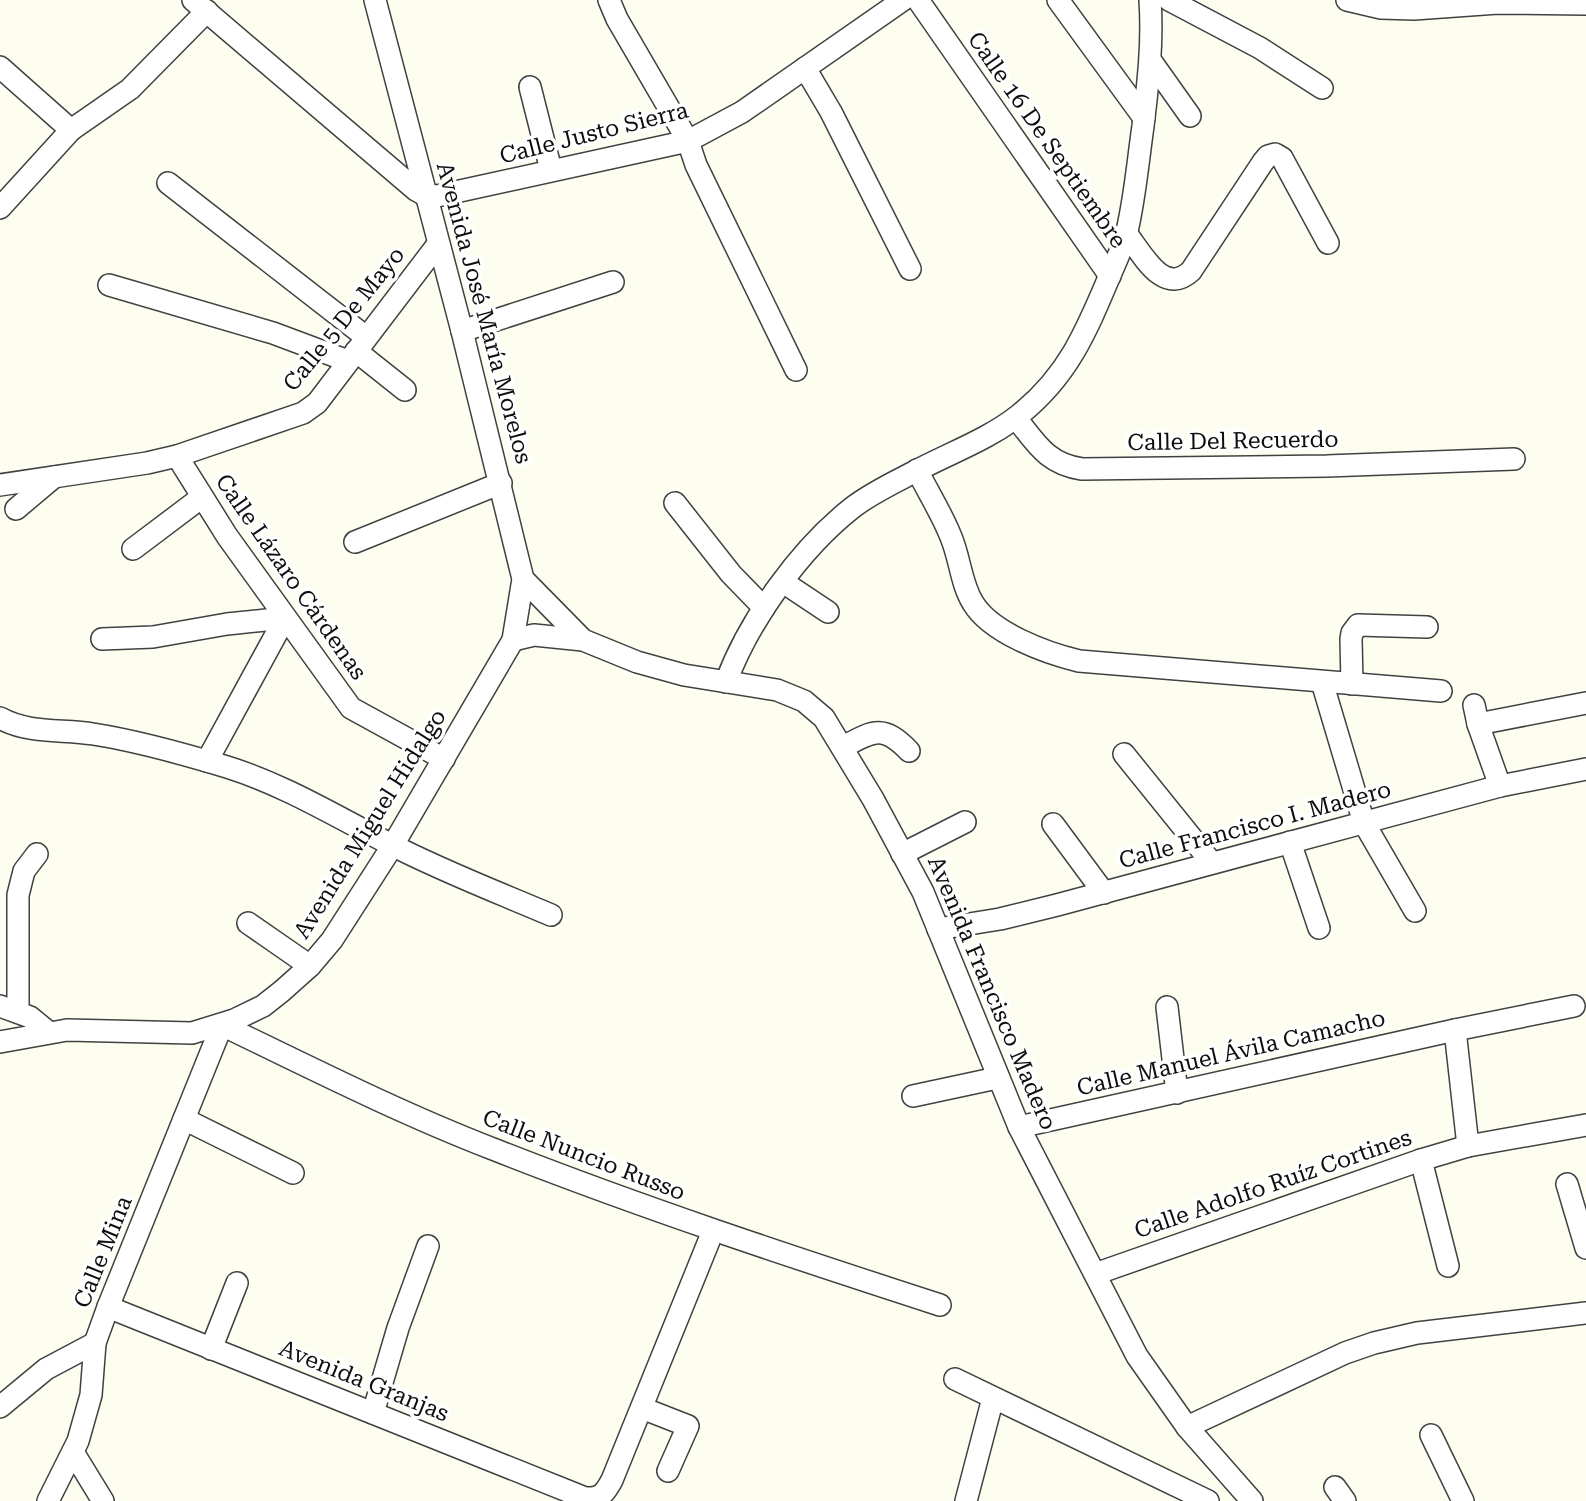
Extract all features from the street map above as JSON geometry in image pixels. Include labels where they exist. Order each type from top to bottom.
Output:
[{"type":"street","name":"Avenida José María Morelos","points":[[375,0],[463,331],[523,579],[513,640]]},
{"type":"street","points":[[609,0],[617,19],[688,141],[696,165],[796,370]]},
{"type":"street","name":"Calle Justo Sierra","points":[[425,195],[447,195],[688,141],[742,112],[903,0]]},
{"type":"street","name":"Calle 16 De Septiembre","points":[[918,0],[1110,276]]},
{"type":"street","points":[[1058,0],[1143,118]]},
{"type":"street","points":[[726,682],[764,608],[800,560],[837,521],[854,506],[1016,418],[1060,375],[1086,330],[1126,233],[1151,61],[1153,31],[1150,0]]},
{"type":"street","points":[[1169,0],[1260,48],[1322,88]]},
{"type":"street","points":[[1347,0],[1381,8],[1414,9],[1498,3],[1586,4]]},
{"type":"street","points":[[0,208],[71,130],[130,89],[200,6],[425,195]]},
{"type":"street","points":[[1151,61],[1190,116]]},
{"type":"street","points":[[0,68],[71,130]]},
{"type":"street","points":[[805,68],[837,124],[910,269]]},
{"type":"street","points":[[530,87],[551,170]]},
{"type":"street","points":[[1126,233],[1161,276],[1169,280],[1184,277],[1191,271],[1262,162],[1275,154],[1282,158],[1328,243]]},
{"type":"street","points":[[168,183],[405,390]]},
{"type":"street","name":"Calle 5 De Mayo","points":[[0,485],[177,456],[303,413],[317,402],[438,244]]},
{"type":"street","points":[[463,331],[612,282]]},
{"type":"street","points":[[109,285],[273,333],[357,350]]},
{"type":"street","name":"Calle Del Recuerdo","points":[[1016,418],[1042,452],[1060,464],[1082,469],[1327,466],[1514,459]]},
{"type":"street","name":"Calle Lázaro Cárdenas","points":[[177,456],[285,618],[351,708],[444,759]]},
{"type":"street","points":[[917,470],[951,536],[972,602],[981,614],[1005,631],[1054,655],[1079,661],[1441,691]]},
{"type":"street","points":[[16,509],[54,476]]},
{"type":"street","points":[[355,542],[501,483]]},
{"type":"street","points":[[133,549],[202,497]]},
{"type":"street","points":[[675,503],[731,574],[764,608]]},
{"type":"street","name":"Avenida Francisco Madero","points":[[523,579],[583,640]]},
{"type":"street","points":[[783,582],[828,612]]},
{"type":"street","points":[[102,639],[153,637],[227,624],[285,618]]},
{"type":"street","points":[[206,761],[285,618]]},
{"type":"street","points":[[1352,684],[1352,633],[1358,625],[1427,627]]},
{"type":"street","name":"Avenida Francisco Madero","points":[[513,640],[534,635],[583,640],[638,662],[684,676],[777,690],[804,701],[824,718],[843,747],[923,892],[1019,1127],[1137,1356],[1187,1427],[1252,1501]]},
{"type":"street","name":"Avenida Miguel Hidalgo","points":[[0,1042],[47,1031],[67,1030],[192,1033],[222,1025],[263,1006],[310,966],[332,940],[393,845],[513,640]]},
{"type":"street","points":[[1322,682],[1364,822],[1415,911]]},
{"type":"street","points":[[1500,786],[1476,714],[1586,703]]},
{"type":"street","points":[[0,718],[31,729],[93,734],[243,772],[316,805],[393,845],[551,915]]},
{"type":"street","points":[[843,747],[870,732],[883,732],[896,737],[909,751]]},
{"type":"street","points":[[1124,754],[1212,863]]},
{"type":"street","name":"Calle Francisco I. Madero","points":[[938,929],[1000,919],[1500,786],[1586,769]]},
{"type":"street","points":[[902,854],[965,822]]},
{"type":"street","points":[[1053,824],[1104,893]]},
{"type":"street","points":[[1290,842],[1319,928]]},
{"type":"street","points":[[37,854],[24,871],[18,895],[9,1009],[37,1021],[47,1031]]},
{"type":"street","points":[[248,923],[310,966]]},
{"type":"street","name":"Calle Manuel Ávila Camacho","points":[[1019,1127],[1454,1030],[1574,1006]]},
{"type":"street","points":[[1167,1007],[1177,1093]]},
{"type":"street","name":"Calle Mina","points":[[48,1501],[73,1452],[91,1395],[96,1343],[108,1307],[222,1025]]},
{"type":"street","name":"Calle Nuncio Russo","points":[[222,1025],[365,1094],[479,1144],[713,1231],[940,1305]]},
{"type":"street","points":[[1454,1030],[1468,1146]]},
{"type":"street","points":[[913,1096],[997,1078]]},
{"type":"street","points":[[184,1119],[293,1173]]},
{"type":"street","name":"Calle Adolfo Ruíz Cortines","points":[[1096,1274],[1421,1160],[1468,1146],[1586,1125]]},
{"type":"street","points":[[1421,1160],[1448,1266]]},
{"type":"street","points":[[1567,1184],[1586,1248]]},
{"type":"street","points":[[668,1471],[688,1426],[642,1408],[713,1231]]},
{"type":"street","points":[[373,1412],[398,1328],[428,1246]]},
{"type":"street","points":[[211,1349],[237,1283]]},
{"type":"street","name":"Avenida Granjas","points":[[108,1307],[585,1498],[601,1497],[612,1480],[642,1408]]},
{"type":"street","points":[[1187,1427],[1345,1353],[1374,1343],[1417,1333],[1586,1313]]},
{"type":"street","points":[[0,1407],[46,1369],[96,1343]]},
{"type":"street","points":[[955,1379],[1208,1501]]},
{"type":"street","points":[[966,1501],[993,1398]]},
{"type":"street","points":[[1431,1435],[1463,1501]]},
{"type":"street","points":[[73,1452],[103,1501]]}]
